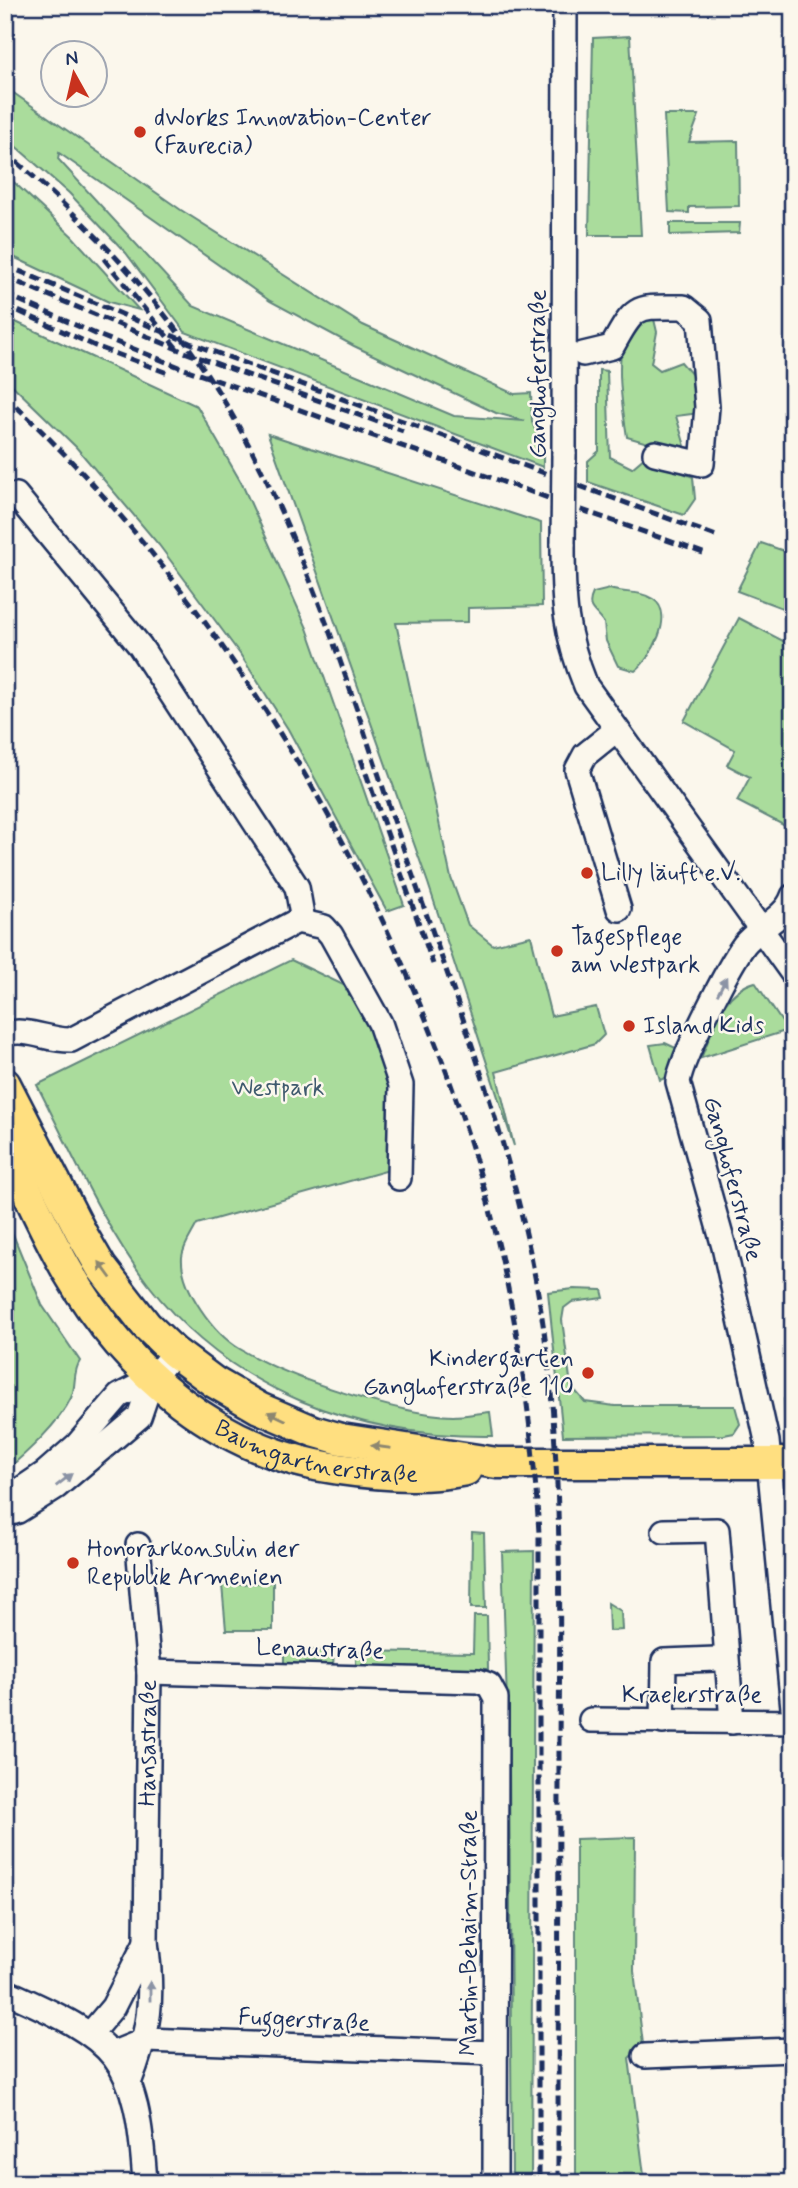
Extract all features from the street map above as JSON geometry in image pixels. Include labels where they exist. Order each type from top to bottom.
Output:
[{"type":"main road","points":[[5,1084],[101,1267],[146,1325],[174,1352]]},
{"type":"main road","points":[[5,1146],[52,1241],[83,1295],[120,1346],[152,1379]]},
{"type":"main road","name":"Baumgartnerstraße","points":[[174,1352],[228,1391],[313,1431],[369,1445],[451,1454],[497,1463],[781,1463]]},
{"type":"main road","name":"Baumgartnerstraße","points":[[152,1379],[195,1414],[218,1427],[274,1454],[317,1466],[362,1472],[451,1473],[497,1463]]},
{"type":"street","name":"Ganghoferstraße","points":[[565,5],[563,595],[567,635],[586,686],[761,928],[744,945],[692,1047],[678,1082],[781,1463],[793,1708]]},
{"type":"street","points":[[583,354],[612,347],[629,315],[648,307],[684,307],[700,320],[707,407],[702,464],[655,453]]},
{"type":"street","points":[[5,1034],[21,1032],[57,1041],[71,1040],[298,921],[302,915],[297,887],[139,646],[16,495]]},
{"type":"street","points":[[616,730],[585,755],[577,770],[619,909]]},
{"type":"street","points":[[793,896],[782,914],[761,928],[793,974]]},
{"type":"street","points":[[298,921],[324,927],[331,935],[388,1040],[401,1085],[400,1178]]},
{"type":"street","points":[[5,1514],[18,1511],[56,1487],[139,1418],[152,1379],[174,1352]]},
{"type":"street","points":[[5,1500],[45,1473],[76,1445],[119,1396],[152,1379]]},
{"type":"street","points":[[664,1531],[717,1530],[732,1722]]},
{"type":"street","name":"Hansastraße","points":[[129,2083],[146,2040],[150,2021],[150,1970],[146,1942],[149,1672],[138,1545]]},
{"type":"street","points":[[663,1722],[664,1661],[716,1660]]},
{"type":"street","name":"Lenaustraße","points":[[149,1672],[478,1681],[489,1685]]},
{"type":"street","name":"Martin-Behaim-Straße","points":[[489,1685],[496,1698],[495,2183]]},
{"type":"street","name":"Kraelerstraße","points":[[591,1720],[793,1722]]},
{"type":"street","name":"Hansastraße","points":[[90,2033],[113,2007],[146,1942]]},
{"type":"street","points":[[5,1991],[90,2033],[114,2053],[129,2083],[140,2129],[145,2183]]},
{"type":"street","name":"Fuggerstraße","points":[[114,2053],[146,2040],[330,2049],[494,2053]]},
{"type":"street","points":[[645,2056],[793,2050]]},
{"type":"green space","points":[[630,36],[641,235],[589,235],[593,38]]},
{"type":"green space","points":[[5,87],[181,210],[363,325],[514,394],[531,393],[532,422],[543,447],[543,467],[185,332],[126,253],[69,193],[5,137]],"holes":[[[59,153],[270,301],[354,346],[496,413],[525,421],[454,416],[193,306],[58,159]]]},
{"type":"green space","points":[[664,115],[699,115],[689,142],[738,141],[739,206],[689,207],[689,213],[669,212]]},
{"type":"green space","points":[[5,174],[72,236],[139,310],[109,302],[5,253]]},
{"type":"green space","points":[[670,223],[740,223],[739,233],[670,235]]},
{"type":"green space","points":[[653,315],[657,332],[651,363],[660,370],[681,362],[700,384],[699,413],[676,416],[685,446],[675,451],[627,437],[620,375],[623,342],[628,329],[637,320]]},
{"type":"green space","points":[[5,317],[197,406],[242,484],[307,628],[404,905],[387,911],[288,729],[240,654],[159,545],[76,447],[5,378]]},
{"type":"green space","points":[[599,370],[607,371],[610,457],[632,468],[645,457],[693,477],[695,499],[684,515],[588,482],[588,461],[599,451]]},
{"type":"green space","points":[[268,434],[541,523],[542,606],[468,608],[468,622],[396,623],[451,878],[468,925],[493,945],[531,936],[551,1016],[596,1007],[604,1035],[595,1044],[496,1072],[514,1146],[428,883]]},
{"type":"green space","points":[[761,543],[793,554],[793,612],[737,591]]},
{"type":"green space","points":[[610,589],[642,594],[653,599],[662,615],[662,625],[654,647],[635,671],[618,666],[606,641],[604,623],[591,607],[593,593]]},
{"type":"green space","points":[[739,618],[793,646],[793,830],[737,801],[750,777],[727,765],[735,750],[684,721]]},
{"type":"green space","name":"Westpark","points":[[291,960],[354,990],[389,1066],[394,1092],[389,1170],[197,1224],[182,1257],[187,1282],[200,1309],[220,1333],[260,1360],[344,1393],[403,1409],[453,1416],[490,1412],[493,1436],[395,1428],[347,1417],[302,1401],[259,1380],[218,1354],[181,1322],[131,1261],[88,1187],[37,1085]]},
{"type":"green space","points":[[755,982],[786,1028],[782,1032],[701,1058],[726,1003],[743,987]]},
{"type":"green space","points":[[665,1043],[680,1050],[666,1078],[660,1080],[650,1045]]},
{"type":"green space","points":[[5,1215],[42,1305],[80,1361],[73,1393],[66,1408],[42,1437],[5,1471]]},
{"type":"green space","points":[[602,1290],[604,1298],[572,1302],[564,1308],[562,1320],[571,1386],[585,1402],[615,1406],[735,1406],[740,1424],[734,1433],[563,1436],[548,1292]]},
{"type":"green space","points":[[793,1397],[793,1436],[785,1421],[784,1399]]},
{"type":"green space","points":[[472,1532],[484,1533],[486,1608],[471,1608]]},
{"type":"green space","points":[[534,1551],[531,2183],[512,2183],[509,1764],[502,1552]]},
{"type":"green space","points":[[273,1582],[273,1630],[226,1630],[222,1585]]},
{"type":"green space","points":[[608,1603],[621,1611],[622,1630],[609,1631]]},
{"type":"green space","points":[[474,1616],[487,1616],[488,1669],[356,1667],[356,1651],[473,1653]]},
{"type":"green space","points":[[284,1650],[334,1651],[333,1667],[284,1666]]},
{"type":"green space","points":[[635,1837],[634,1971],[643,2044],[629,2058],[645,2183],[576,2183],[576,1839]]},
{"type":"railway","points":[[5,152],[98,239],[154,302],[204,370],[257,462],[310,579],[354,700],[475,1056],[511,1174],[526,1233],[547,1354],[558,1501],[558,2183]]},
{"type":"railway","points":[[104,259],[179,351]]},
{"type":"railway","points":[[5,265],[190,343],[716,536]]},
{"type":"railway","points":[[5,277],[187,353],[403,431]]},
{"type":"railway","points":[[5,294],[182,368],[706,554]]},
{"type":"railway","points":[[5,305],[95,346],[168,373]]},
{"type":"railway","points":[[5,396],[86,477],[162,566],[233,662],[298,764],[357,869],[408,977],[452,1087],[486,1195],[506,1278],[521,1363],[539,1533],[539,2183]]},
{"type":"railway","points":[[361,759],[433,964]]},
{"type":"place","name":"dWorks Innovation-Center (Faurecia)","points":[[140,132]]},
{"type":"place","name":"Lilly läuft e.V.","points":[[587,873]]},
{"type":"place","name":"Tagespflege am Westpark","points":[[557,951]]},
{"type":"place","name":"Island Kids","points":[[629,1026]]},
{"type":"place","name":"Kindergarten Ganghoferstraße 110","points":[[588,1373]]},
{"type":"place","name":"Honorarkonsulin der Republik Armenien","points":[[73,1563]]}]
